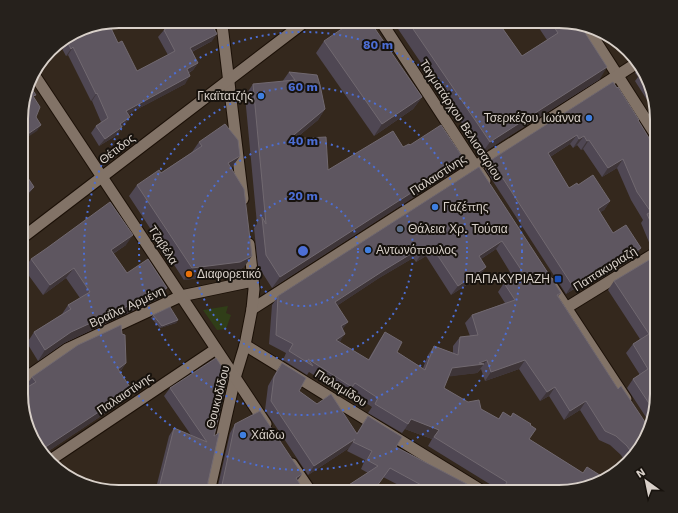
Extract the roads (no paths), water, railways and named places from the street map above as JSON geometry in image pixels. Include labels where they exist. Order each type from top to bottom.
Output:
[{"type":"street","points":[[222,28],[245,209]]},
{"type":"street","name":"Θέτιδος","points":[[28,233],[297,28]]},
{"type":"street","name":"Ταγματάρχου Βελισσαρίου","points":[[385,28],[492,193]]},
{"type":"street","points":[[591,34],[650,126]]},
{"type":"street","name":"Παλαιστίνης","points":[[252,309],[632,66]]},
{"type":"street","name":"Τζαβέλα","points":[[37,79],[273,435]]},
{"type":"street","name":"Θουκυδίδου","points":[[211,485],[235,378],[246,345],[252,309],[253,281],[248,232]]},
{"type":"street","name":"Παπακυριαζή","points":[[566,308],[650,256]]},
{"type":"street","points":[[544,272],[631,407]]},
{"type":"street","name":"Βραΐλα Αρμένη","points":[[28,376],[67,349],[181,296],[253,281]]},
{"type":"street","name":"Παλαμίδου","points":[[246,345],[473,485]]},
{"type":"street","name":"Παλαιστίνης","points":[[54,457],[216,349]]},
{"type":"street","points":[[286,454],[306,485]]},
{"type":"place","name":"Γκαϊτατζής","points":[[261,96]]},
{"type":"place","name":"Τσερκέζου Ιωάννα","points":[[589,118]]},
{"type":"place","name":"Γαζέπης","points":[[435,207]]},
{"type":"place","name":"Θάλεια Χρ. Τούσια","points":[[400,229]]},
{"type":"place","name":"Αντωνόπουλος","points":[[368,250]]},
{"type":"place","name":"Διαφορετικό","points":[[189,274]]},
{"type":"place","name":"ΠΑΠΑΚΥΡΙΑΖΗ","points":[[558,279]]},
{"type":"place","name":"Χάιδω","points":[[243,435]]}]
